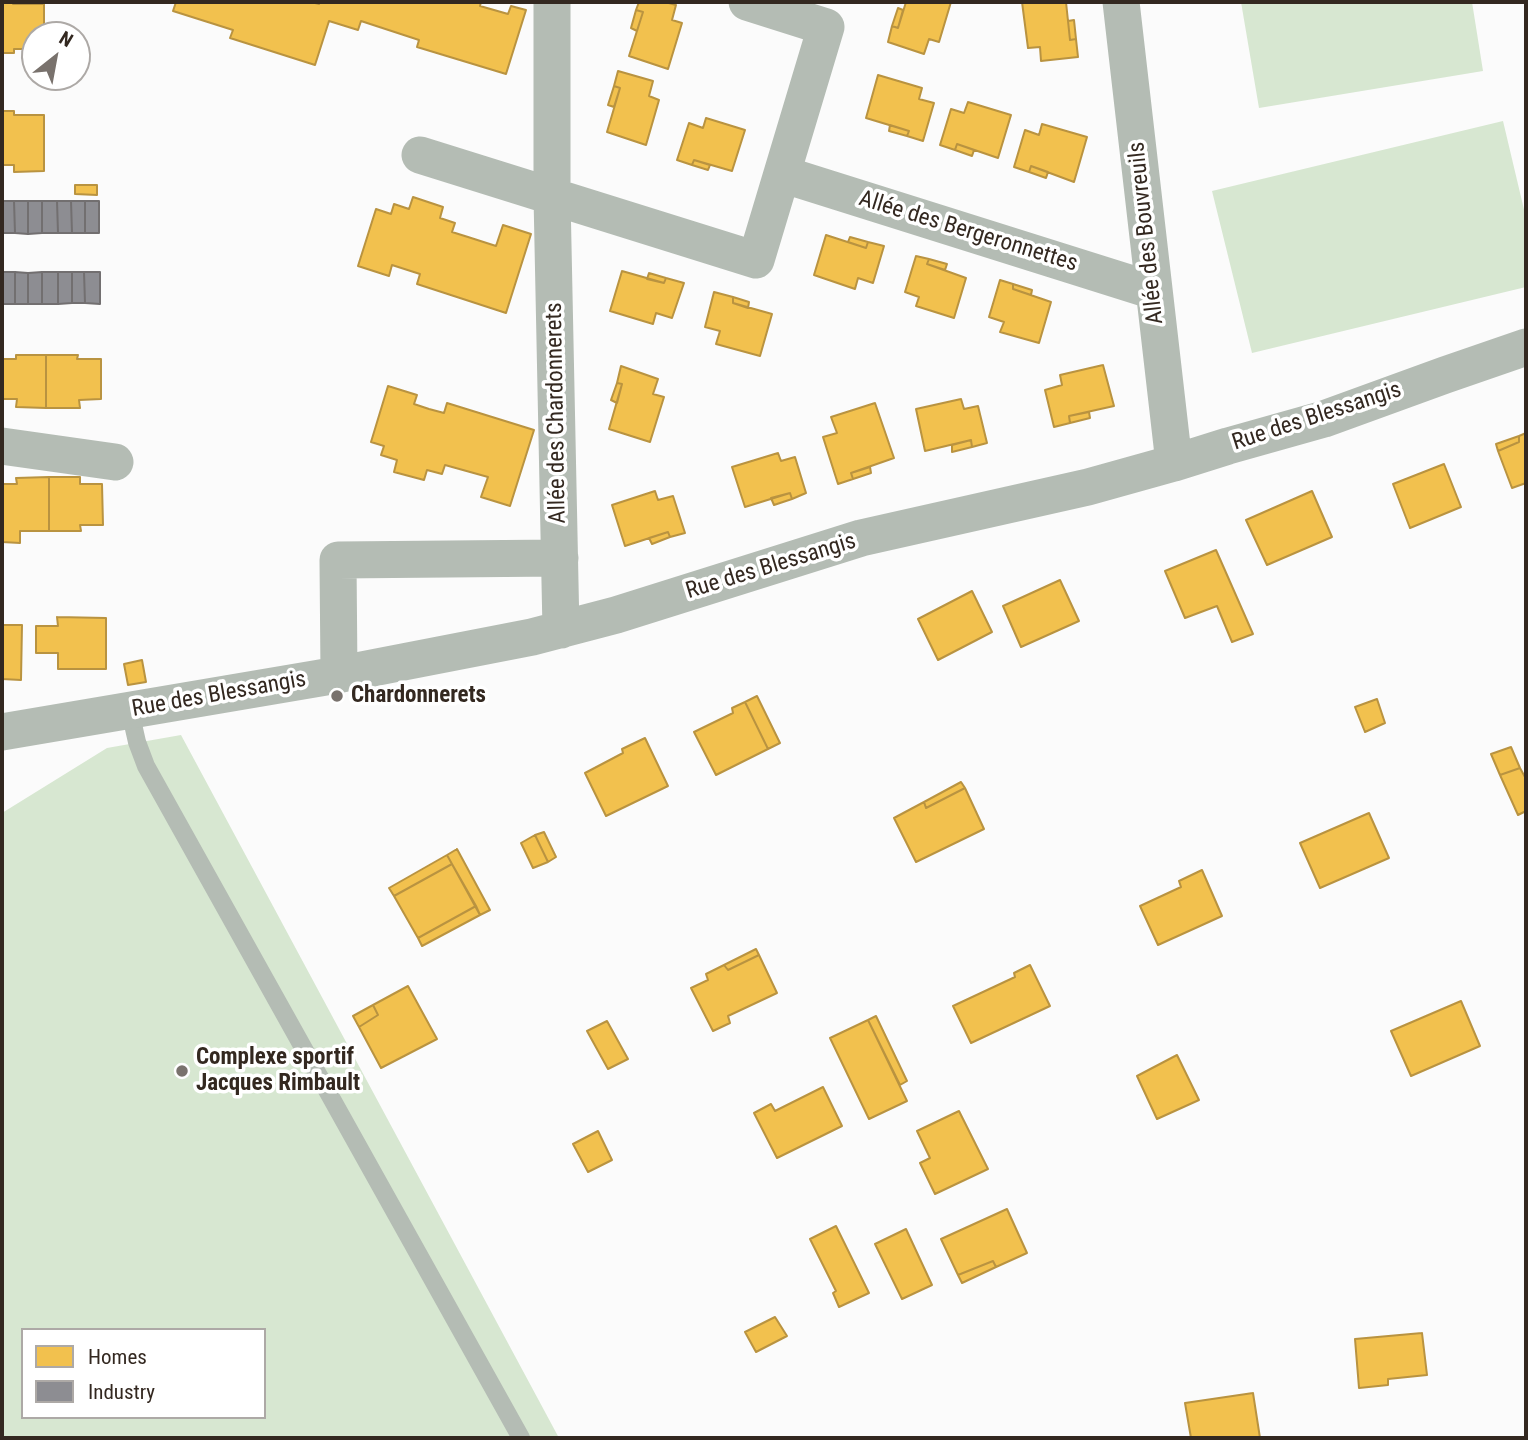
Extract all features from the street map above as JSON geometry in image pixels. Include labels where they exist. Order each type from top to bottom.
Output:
[{"type":"street","name":"Allée des Chardonnerets","points":[[552,2],[552,197],[561,630]]},
{"type":"street","points":[[420,155],[756,260],[826,27],[747,2]]},
{"type":"street","name":"Allée des Bouvreuils","points":[[1121,2],[1174,463]]},
{"type":"street","name":"Allée des Bergeronnettes","points":[[782,174],[1154,291]]},
{"type":"street","name":"Rue des Blessangis","points":[[2,732],[339,675],[503,644],[561,630],[861,538],[1088,487],[1174,463],[1324,419],[1526,347]]},
{"type":"street","points":[[2,446],[115,462]]},
{"type":"street","points":[[339,675],[338,560],[560,558]]},
{"type":"lane","points":[[130,711],[146,766],[521,1438]]},
{"type":"green space","points":[[1241,2],[1472,2],[1483,71],[1259,108]]},
{"type":"green space","points":[[1503,121],[1526,218],[1526,287],[1252,353],[1212,191]]},
{"type":"green space","name":"Complexe sportif Jacques Rimbault","points":[[181,735],[559,1438],[2,1438],[2,813],[107,748]]},
{"type":"building: Homes","points":[[2,2],[44,4],[44,21],[21,21],[21,49],[14,49],[14,53],[2,53]]},
{"type":"building: Homes","points":[[176,2],[481,2],[480,6],[508,14],[511,6],[526,10],[506,74],[417,47],[419,40],[361,21],[358,30],[329,21],[315,65],[230,38],[233,30],[173,11]]},
{"type":"building: Homes","points":[[639,2],[665,2],[676,5],[672,20],[682,23],[668,69],[629,56],[643,12],[636,10]]},
{"type":"building: Homes","points":[[906,2],[951,2],[939,42],[929,39],[924,54],[888,42],[892,26],[898,28]]},
{"type":"building: Homes","points":[[1022,2],[1066,2],[1070,40],[1076,39],[1078,57],[1041,61],[1040,47],[1028,48]]},
{"type":"building: Homes","points":[[898,8],[903,10],[898,28],[892,26]]},
{"type":"building: Homes","points":[[636,10],[643,12],[637,31],[631,28]]},
{"type":"building: Homes","points":[[1074,20],[1076,39],[1070,40],[1068,21]]},
{"type":"building: Homes","points":[[618,71],[653,81],[649,96],[659,100],[646,145],[607,132],[620,88],[614,86]]},
{"type":"building: Homes","points":[[878,75],[922,88],[919,99],[934,103],[923,141],[907,136],[909,131],[866,118]]},
{"type":"building: Homes","points":[[614,86],[620,88],[614,107],[608,105]]},
{"type":"building: Homes","points":[[968,102],[1011,115],[998,158],[957,144],[955,150],[940,145],[951,109],[964,113]]},
{"type":"building: Homes","points":[[2,111],[14,111],[14,115],[44,115],[44,171],[14,172],[14,165],[2,165]]},
{"type":"building: Homes","points":[[706,118],[745,130],[732,171],[694,160],[692,165],[677,160],[689,123],[703,128]]},
{"type":"building: Homes","points":[[1042,124],[1087,137],[1074,182],[1031,166],[1029,172],[1014,167],[1025,130],[1039,135]]},
{"type":"building: Homes","points":[[890,125],[909,131],[907,136],[889,131]]},
{"type":"building: Homes","points":[[957,144],[974,150],[972,156],[955,150]]},
{"type":"building: Homes","points":[[694,160],[710,165],[708,170],[692,165]]},
{"type":"building: Homes","points":[[1031,166],[1048,172],[1046,178],[1029,172]]},
{"type":"building: Homes","points":[[75,185],[97,185],[97,195],[75,194]]},
{"type":"building: Homes","points":[[413,197],[443,207],[440,218],[455,223],[452,232],[496,246],[503,225],[531,234],[506,313],[417,284],[420,274],[392,265],[389,276],[358,266],[376,209],[391,214],[394,204],[409,209]]},
{"type":"building: Homes","points":[[826,235],[866,248],[868,242],[884,246],[873,283],[858,278],[855,289],[814,275]]},
{"type":"building: Homes","points":[[850,237],[868,242],[866,248],[848,242]]},
{"type":"building: Homes","points":[[916,256],[929,259],[927,264],[966,278],[954,318],[916,306],[919,297],[905,292]]},
{"type":"building: Homes","points":[[929,259],[947,264],[945,270],[927,264]]},
{"type":"building: Homes","points":[[622,271],[664,283],[666,278],[684,283],[672,318],[656,313],[653,324],[610,311]]},
{"type":"building: Homes","points":[[649,273],[666,278],[664,283],[647,279]]},
{"type":"building: Homes","points":[[1000,280],[1013,284],[1013,289],[1051,302],[1039,343],[1000,332],[1004,322],[989,317]]},
{"type":"building: Homes","points":[[1013,284],[1032,290],[1031,295],[1013,289]]},
{"type":"building: Homes","points":[[714,292],[733,297],[733,303],[772,314],[760,356],[716,344],[720,331],[705,327]]},
{"type":"building: Homes","points":[[733,297],[749,302],[748,308],[733,303]]},
{"type":"building: Homes","points":[[16,355],[46,355],[46,408],[16,407],[17,399],[2,399],[2,359],[16,359]]},
{"type":"building: Homes","points":[[46,355],[78,355],[77,359],[101,359],[101,399],[79,400],[80,408],[46,408]]},
{"type":"building: Homes","points":[[1103,365],[1114,406],[1069,416],[1070,423],[1054,427],[1045,390],[1062,385],[1060,375]]},
{"type":"building: Homes","points":[[621,366],[658,379],[653,394],[664,397],[650,442],[609,429],[622,384],[617,383]]},
{"type":"building: Homes","points":[[617,383],[622,384],[617,403],[611,400]]},
{"type":"building: Homes","points":[[388,386],[417,395],[414,404],[429,409],[444,413],[447,403],[534,430],[510,506],[481,497],[488,477],[445,465],[442,474],[427,470],[424,480],[394,472],[397,460],[381,455],[384,446],[371,442]]},
{"type":"building: Homes","points":[[961,399],[964,409],[978,406],[987,443],[972,447],[971,440],[925,451],[916,409]]},
{"type":"building: Homes","points":[[875,403],[894,458],[851,473],[853,479],[838,484],[823,437],[837,433],[831,417]]},
{"type":"building: Homes","points":[[1089,412],[1090,418],[1070,423],[1069,416]]},
{"type":"building: Homes","points":[[1526,433],[1526,483],[1512,488],[1498,451],[1519,442],[1519,436]]},
{"type":"building: Homes","points":[[1519,436],[1519,442],[1498,451],[1496,444]]},
{"type":"building: Homes","points":[[971,440],[972,447],[952,452],[952,445]]},
{"type":"building: Homes","points":[[778,453],[781,461],[795,457],[806,493],[792,499],[790,493],[745,507],[732,467]]},
{"type":"building: Homes","points":[[1444,464],[1461,507],[1410,528],[1393,484]]},
{"type":"building: Homes","points":[[870,467],[871,473],[853,479],[851,473]]},
{"type":"building: Homes","points":[[49,477],[49,531],[20,531],[20,543],[2,542],[2,484],[17,484],[16,478]]},
{"type":"building: Homes","points":[[49,477],[80,477],[80,484],[102,484],[103,525],[80,525],[81,531],[49,531]]},
{"type":"building: Homes","points":[[655,491],[658,500],[673,496],[685,533],[670,537],[668,532],[625,546],[612,505]]},
{"type":"building: Homes","points":[[1312,491],[1332,537],[1267,565],[1246,520]]},
{"type":"building: Homes","points":[[790,493],[792,499],[774,505],[771,498]]},
{"type":"building: Homes","points":[[668,532],[670,537],[652,544],[649,538]]},
{"type":"building: Homes","points":[[1216,550],[1253,634],[1232,642],[1217,606],[1185,618],[1165,571]]},
{"type":"building: Homes","points":[[1060,580],[1079,621],[1021,647],[1003,606]]},
{"type":"building: Homes","points":[[972,591],[992,632],[938,660],[918,619]]},
{"type":"building: Homes","points":[[57,617],[106,618],[106,669],[58,669],[58,653],[36,653],[36,626],[58,626]]},
{"type":"building: Homes","points":[[2,625],[22,625],[21,680],[2,679]]},
{"type":"building: Homes","points":[[142,660],[146,682],[128,685],[124,664]]},
{"type":"building: Homes","points":[[757,696],[780,743],[768,749],[745,702]]},
{"type":"building: Homes","points":[[1377,699],[1385,723],[1365,732],[1355,707]]},
{"type":"building: Homes","points":[[745,702],[768,749],[716,775],[694,732],[733,713],[732,708]]},
{"type":"building: Homes","points":[[645,738],[668,786],[606,816],[585,773]]},
{"type":"building: Homes","points":[[1511,747],[1520,768],[1500,775],[1491,754]]},
{"type":"building: Homes","points":[[1520,768],[1526,777],[1526,811],[1518,815],[1500,775]]},
{"type":"building: Homes","points":[[961,782],[965,788],[926,808],[924,802]]},
{"type":"building: Homes","points":[[965,788],[984,829],[916,862],[894,818],[924,802],[926,808]]},
{"type":"building: Homes","points":[[1369,813],[1389,858],[1320,888],[1300,843]]},
{"type":"building: Homes","points":[[544,832],[556,857],[548,862],[535,835]]},
{"type":"building: Homes","points":[[535,835],[548,862],[533,868],[521,843]]},
{"type":"building: Homes","points":[[457,849],[490,910],[480,915],[447,855]]},
{"type":"building: Homes","points":[[447,855],[452,864],[394,896],[389,888]]},
{"type":"building: Homes","points":[[452,864],[476,906],[418,938],[394,896]]},
{"type":"building: Homes","points":[[1202,870],[1222,916],[1158,945],[1140,906],[1181,887],[1179,881]]},
{"type":"building: Homes","points":[[476,906],[480,915],[422,946],[418,938]]},
{"type":"building: Homes","points":[[756,949],[759,955],[728,970],[724,965]]},
{"type":"building: Homes","points":[[759,955],[777,993],[728,1016],[730,1023],[713,1031],[691,988],[708,980],[706,974],[724,965],[728,970]]},
{"type":"building: Homes","points":[[1030,965],[1050,1006],[971,1043],[953,1006],[1015,977],[1014,973]]},
{"type":"building: Homes","points":[[408,986],[437,1039],[381,1068],[359,1027],[378,1015],[373,1005]]},
{"type":"building: Homes","points":[[1461,1001],[1480,1046],[1411,1076],[1391,1031]]},
{"type":"building: Homes","points":[[373,1005],[378,1015],[359,1027],[353,1016]]},
{"type":"building: Homes","points":[[876,1016],[907,1081],[900,1085],[868,1020]]},
{"type":"building: Homes","points":[[868,1020],[907,1101],[869,1119],[830,1038]]},
{"type":"building: Homes","points":[[607,1021],[628,1059],[608,1069],[587,1031]]},
{"type":"building: Homes","points":[[1177,1055],[1199,1100],[1157,1119],[1137,1076]]},
{"type":"building: Homes","points":[[823,1087],[842,1126],[777,1158],[754,1113],[771,1104],[775,1111]]},
{"type":"building: Homes","points":[[959,1111],[988,1169],[935,1194],[920,1163],[930,1158],[917,1131]]},
{"type":"building: Homes","points":[[598,1131],[612,1160],[588,1172],[573,1144]]},
{"type":"building: Homes","points":[[1007,1209],[1027,1253],[996,1267],[993,1261],[958,1275],[941,1239]]},
{"type":"building: Homes","points":[[836,1226],[869,1293],[839,1307],[833,1293],[836,1291],[810,1239]]},
{"type":"building: Homes","points":[[906,1229],[932,1285],[902,1299],[875,1244]]},
{"type":"building: Homes","points":[[993,1261],[996,1267],[962,1283],[958,1275]]},
{"type":"building: Homes","points":[[775,1317],[787,1336],[756,1352],[745,1332]]},
{"type":"building: Homes","points":[[1422,1333],[1427,1375],[1388,1379],[1388,1385],[1359,1388],[1355,1339]]},
{"type":"building: Homes","points":[[1253,1393],[1260,1438],[1191,1438],[1185,1403]]},
{"type":"building: Industry","points":[[2,201],[14,201],[15,233],[2,233]]},
{"type":"building: Industry","points":[[14,201],[28,201],[28,234],[15,233]]},
{"type":"building: Industry","points":[[28,201],[42,201],[42,233],[28,234]]},
{"type":"building: Industry","points":[[42,201],[57,201],[58,233],[42,233]]},
{"type":"building: Industry","points":[[57,201],[71,201],[72,233],[58,233]]},
{"type":"building: Industry","points":[[71,201],[85,201],[85,233],[72,233]]},
{"type":"building: Industry","points":[[85,201],[99,201],[99,233],[85,233]]},
{"type":"building: Industry","points":[[2,272],[15,272],[15,304],[2,304]]},
{"type":"building: Industry","points":[[15,272],[28,273],[28,304],[15,304]]},
{"type":"building: Industry","points":[[42,272],[42,304],[28,304],[28,273]]},
{"type":"building: Industry","points":[[42,272],[58,272],[58,304],[42,304]]},
{"type":"building: Industry","points":[[58,272],[72,272],[72,303],[58,304]]},
{"type":"building: Industry","points":[[72,272],[84,272],[85,303],[72,303]]},
{"type":"building: Industry","points":[[84,272],[100,272],[100,304],[85,303]]},
{"type":"place","name":"Chardonnerets","points":[[337,696]]},
{"type":"place","name":"Complexe sportif Jacques Rimbault","points":[[182,1071]]}]
